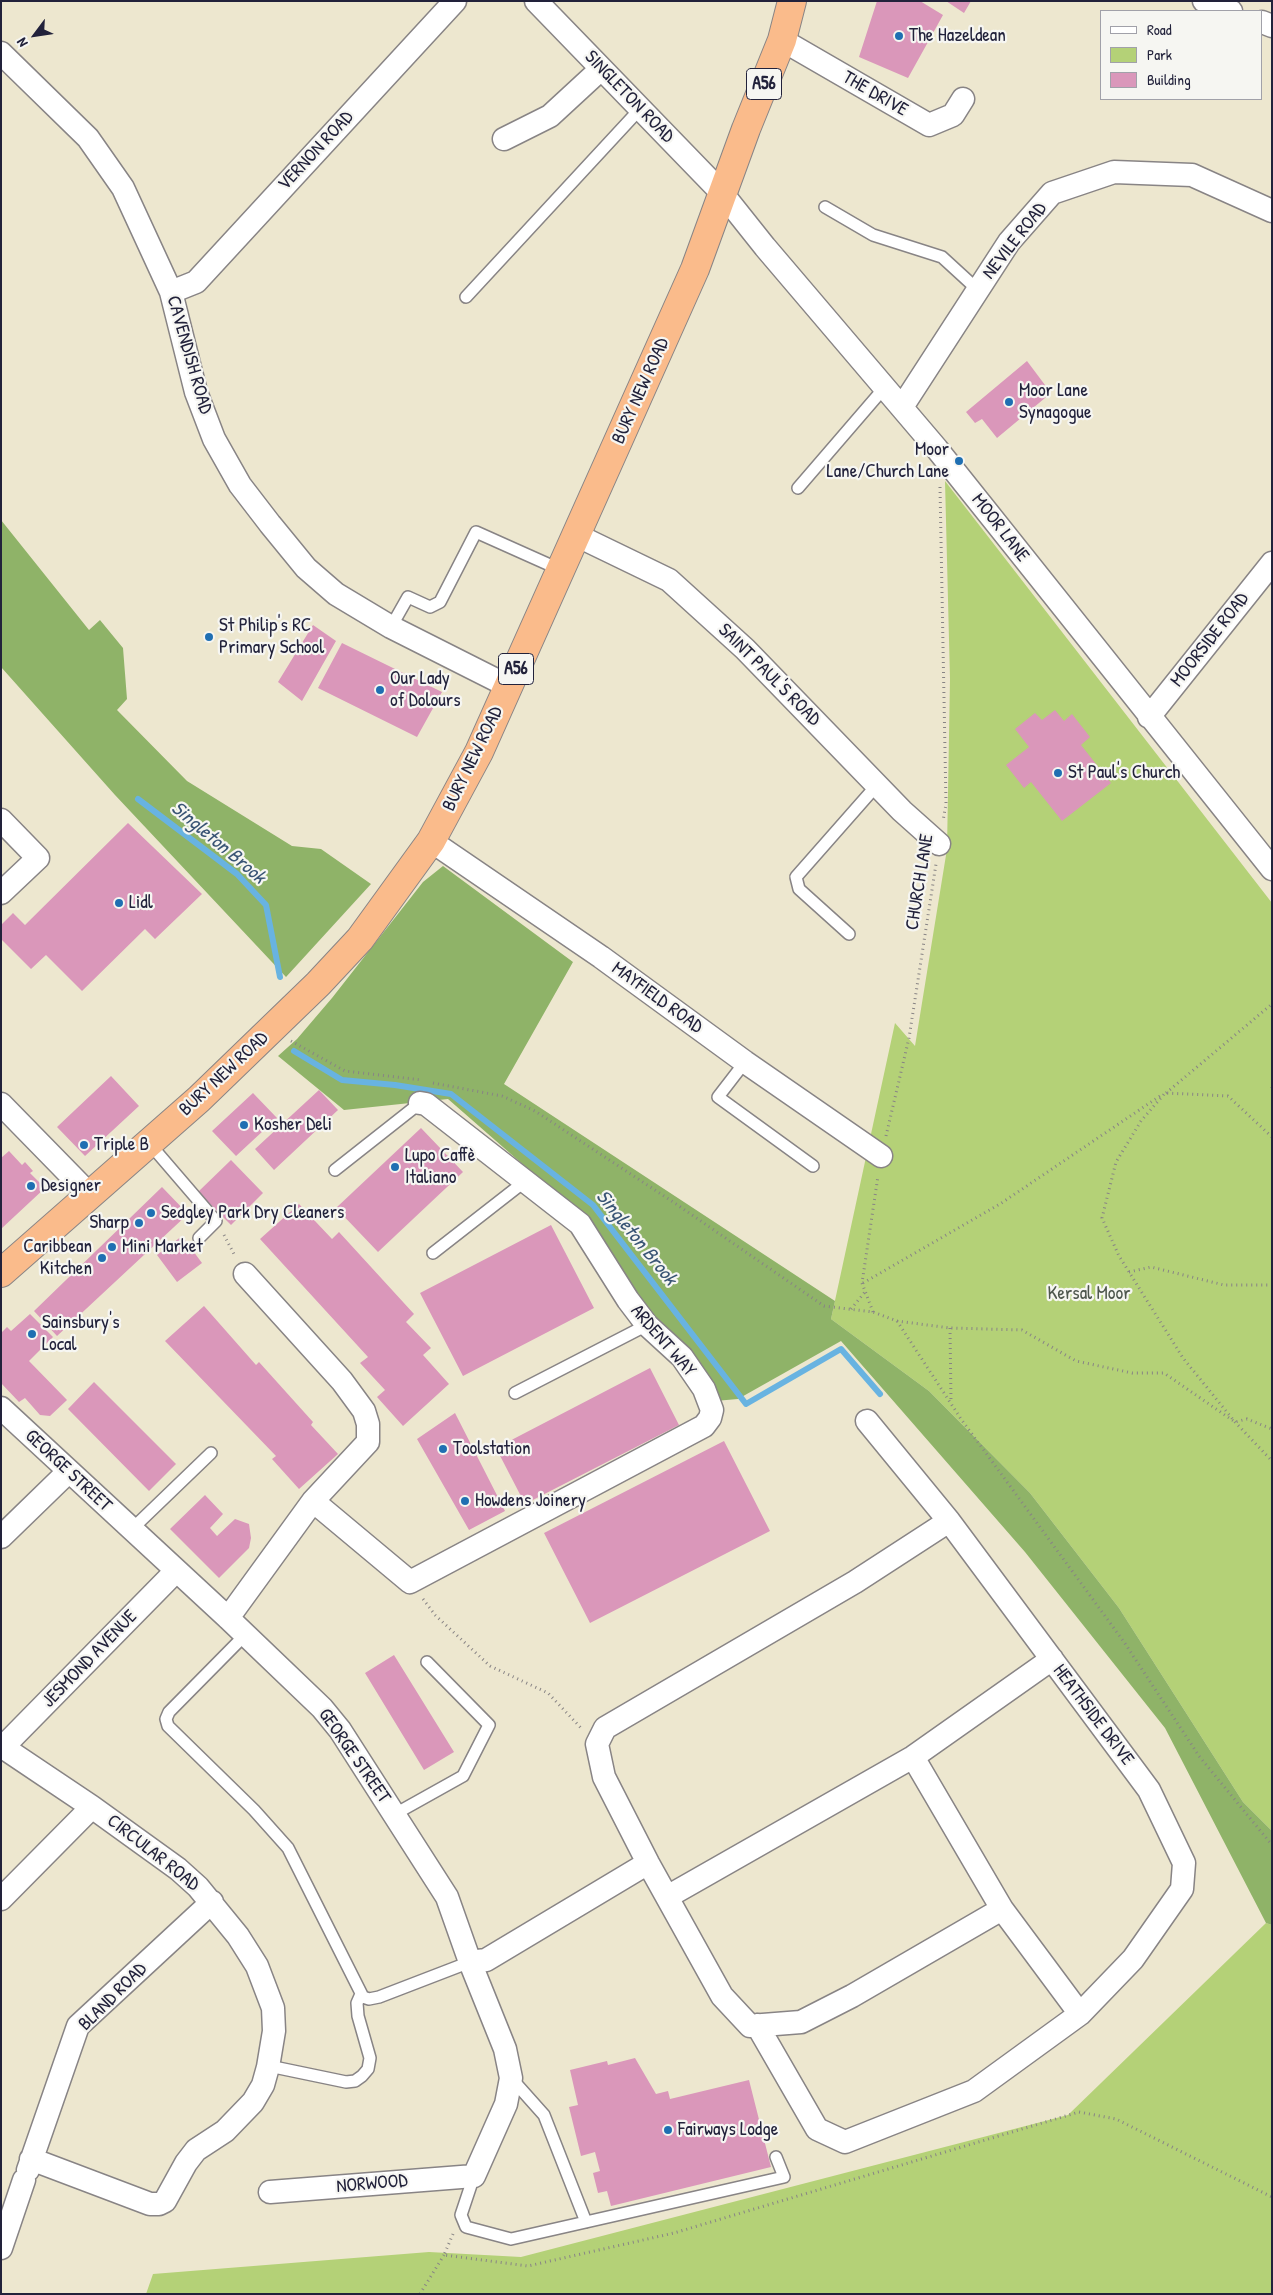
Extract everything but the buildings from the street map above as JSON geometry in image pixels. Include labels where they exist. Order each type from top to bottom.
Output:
[{"type":"highway","name":"BURY NEW ROAD","points":[[1,1273],[199,1099],[318,984],[360,939],[431,841],[479,752],[696,269],[722,192],[782,40],[792,1]]},
{"type":"street","name":"VERNON ROAD","points":[[171,292],[196,282],[455,1]]},
{"type":"street","name":"SINGLETON ROAD","points":[[536,1],[601,70],[722,192]]},
{"type":"street","points":[[1204,1],[1228,10]]},
{"type":"street","name":"THE DRIVE","points":[[782,40],[928,125],[953,115],[963,99]]},
{"type":"street","name":"CAVENDISH ROAD","points":[[1,53],[88,138],[123,188],[171,292],[196,392],[214,439],[240,485],[306,568],[343,599],[392,627],[508,686]]},
{"type":"street","points":[[504,139],[550,116],[601,70]]},
{"type":"street","name":"NEVILE ROAD","points":[[902,407],[1009,242],[1052,193],[1114,172],[1192,175],[1272,211]]},
{"type":"street","name":"MOOR LANE","points":[[722,192],[765,247],[937,449],[1272,869]]},
{"type":"street","name":"SAINT PAUL'S ROAD","points":[[576,535],[668,580],[745,649],[877,785],[940,844]]},
{"type":"street","name":"MOORSIDE ROAD","points":[[1149,717],[1272,563]]},
{"type":"street","points":[[1,820],[38,858],[1,893]]},
{"type":"street","name":"MAYFIELD ROAD","points":[[431,841],[601,957],[745,1062],[881,1156]]},
{"type":"street","name":"ARDENT WAY","points":[[410,1582],[704,1426],[710,1418],[712,1410],[707,1394],[682,1357],[647,1325],[628,1300],[580,1224],[426,1104],[420,1103]]},
{"type":"street","points":[[3,1110],[90,1195]]},
{"type":"street","points":[[228,1618],[313,1501],[368,1442],[368,1424],[364,1411],[342,1381],[245,1274]]},
{"type":"street","name":"GEORGE STREET","points":[[3,1413],[228,1618],[322,1708],[357,1753],[447,1897],[470,1962],[505,2049],[511,2078],[506,2104],[474,2176]]},
{"type":"street","points":[[867,1421],[950,1521],[1052,1659]]},
{"type":"street","points":[[1,1536],[68,1472]]},
{"type":"street","points":[[313,1501],[410,1582]]},
{"type":"street","points":[[950,1521],[855,1582],[604,1728],[597,1744],[604,1777],[648,1863],[722,1996],[750,2026],[801,2022],[852,1996],[1002,1909]]},
{"type":"street","name":"JESMOND AVENUE","points":[[2,1747],[176,1571]]},
{"type":"street","name":"HEATHSIDE DRIVE","points":[[667,1897],[914,1757],[1052,1659],[1149,1790],[1184,1863],[1182,1889],[1133,1959],[1080,2014],[974,2091],[845,2142],[817,2130],[756,2025]]},
{"type":"street","name":"CIRCULAR ROAD","points":[[2,1747],[92,1807],[178,1869],[212,1902],[238,1936],[257,1966],[273,2008],[274,2031],[264,2085],[253,2102],[225,2131],[196,2150],[186,2163],[165,2201],[159,2204],[150,2204],[20,2179]]},
{"type":"street","points":[[914,1757],[1002,1909],[1080,2014]]},
{"type":"street","points":[[1,1899],[92,1807]]},
{"type":"street","points":[[470,1962],[486,1960],[648,1863]]},
{"type":"street","name":"BLAND ROAD","points":[[1,2248],[20,2179],[78,2026],[212,1902]]},
{"type":"street","name":"NORWOOD","points":[[270,2192],[474,2176]]},
{"type":"lane","points":[[466,297],[640,109]]},
{"type":"lane","points":[[825,207],[872,235],[942,257],[978,290]]},
{"type":"lane","points":[[798,488],[885,387]]},
{"type":"lane","points":[[392,627],[408,597],[430,607],[440,602],[476,532],[561,570]]},
{"type":"lane","points":[[849,934],[800,889],[796,877],[877,785]]},
{"type":"lane","points":[[745,1062],[718,1097],[813,1166]]},
{"type":"lane","points":[[335,1170],[420,1103]]},
{"type":"lane","points":[[149,1143],[216,1222],[199,1238]]},
{"type":"lane","points":[[433,1253],[524,1182]]},
{"type":"lane","points":[[515,1393],[647,1325]]},
{"type":"lane","points":[[131,1530],[211,1454]]},
{"type":"lane","points":[[246,1635],[168,1712],[166,1719],[168,1726],[254,1810],[288,1848],[361,1994],[370,1999],[379,1997],[470,1962]]},
{"type":"lane","points":[[395,1814],[463,1776],[489,1725],[427,1662]]},
{"type":"lane","points":[[269,2066],[346,2082],[355,2081],[362,2076],[368,2069],[370,2058],[358,2016],[357,2003],[361,1994]]},
{"type":"lane","points":[[511,2078],[544,2115],[586,2222]]},
{"type":"lane","points":[[474,2176],[461,2215],[466,2227],[511,2239],[784,2178],[776,2157]]},
{"type":"path","name":"CHURCH LANE","points":[[873,1312],[862,1283],[872,1209],[881,1156],[909,1038],[946,804],[941,509],[937,449]]},
{"type":"path","points":[[862,1283],[1000,1204],[1165,1093],[1272,1004]]},
{"type":"path","points":[[298,1046],[345,1071],[410,1078],[502,1096],[535,1111],[679,1206],[824,1306],[873,1312],[897,1322],[950,1328],[1022,1330],[1076,1361],[1132,1373],[1164,1373],[1235,1422],[1247,1420],[1272,1429]]},
{"type":"path","points":[[1165,1093],[1228,1096],[1272,1137]]},
{"type":"path","points":[[1165,1093],[1141,1121],[1116,1162],[1102,1218],[1119,1256],[1183,1358],[1235,1422],[1272,1461]]},
{"type":"path","points":[[216,1222],[245,1274]]},
{"type":"path","points":[[1129,1272],[1151,1267],[1224,1285],[1272,1285]]},
{"type":"path","points":[[851,1309],[865,1292]]},
{"type":"path","points":[[897,1322],[951,1403],[1124,1642],[1199,1756],[1272,1845]]},
{"type":"path","points":[[950,1328],[951,1403]]},
{"type":"path","points":[[410,1582],[435,1615],[490,1666],[548,1693],[597,1744]]},
{"type":"path","points":[[444,2255],[528,2266],[674,2233],[1079,2112],[1116,2119],[1272,2197]]},
{"type":"path","points":[[420,2294],[444,2255],[461,2215]]},
{"type":"green space","name":"Kersal Moor","points":[[945,481],[1272,903],[1272,1831],[1243,1802],[1119,1608],[1030,1493],[929,1391],[831,1319],[895,1023],[915,1046],[947,849],[950,679]]},
{"type":"green space","points":[[1,520],[89,630],[100,620],[123,648],[127,699],[117,710],[187,781],[292,846],[321,849],[371,884],[286,977],[115,795],[1,667]]},
{"type":"green space","points":[[443,866],[573,962],[504,1084],[835,1301],[831,1319],[929,1391],[1030,1493],[1119,1608],[1243,1802],[1272,1831],[1272,1925],[1266,1923],[1165,1728],[1025,1552],[841,1341],[738,1399],[715,1401],[583,1217],[448,1099],[344,1110],[278,1056],[297,1039],[332,998],[423,882]]},
{"type":"green space","points":[[1266,1923],[1272,1925],[1272,2294],[146,2294],[153,2274],[429,2252],[521,2257],[1068,2115]]},
{"type":"waterway","name":"Singleton Brook","points":[[138,799],[237,874],[266,905],[280,977]]},
{"type":"waterway","name":"Singleton Brook","points":[[294,1051],[342,1080],[395,1085],[451,1094],[593,1205],[746,1404],[841,1349],[880,1394]]},
{"type":"place","name":"The Hazeldean","points":[[899,36]]},
{"type":"place","name":"Moor Lane Synagogue","points":[[1009,402]]},
{"type":"place","name":"Moor Lane/Church Lane","points":[[959,461]]},
{"type":"place","name":"St Philip's RC Primary School","points":[[209,637]]},
{"type":"place","name":"Our Lady of Dolours","points":[[380,690]]},
{"type":"place","name":"St Paul's Church","points":[[1058,773]]},
{"type":"place","name":"Lidl","points":[[119,903]]},
{"type":"place","name":"Kosher Deli","points":[[244,1125]]},
{"type":"place","name":"Triple B","points":[[84,1145]]},
{"type":"place","name":"Lupo Caffè Italiano","points":[[395,1167]]},
{"type":"place","name":"Designer","points":[[31,1186]]},
{"type":"place","name":"Sedgley Park Dry Cleaners","points":[[151,1213]]},
{"type":"place","name":"Sharp","points":[[139,1223]]},
{"type":"place","name":"Mini Market","points":[[112,1247]]},
{"type":"place","name":"Caribbean Kitchen","points":[[102,1258]]},
{"type":"place","name":"Sainsbury's Local","points":[[32,1334]]},
{"type":"place","name":"Toolstation","points":[[443,1449]]},
{"type":"place","name":"Howdens Joinery","points":[[465,1501]]},
{"type":"place","name":"Fairways Lodge","points":[[668,2130]]}]
